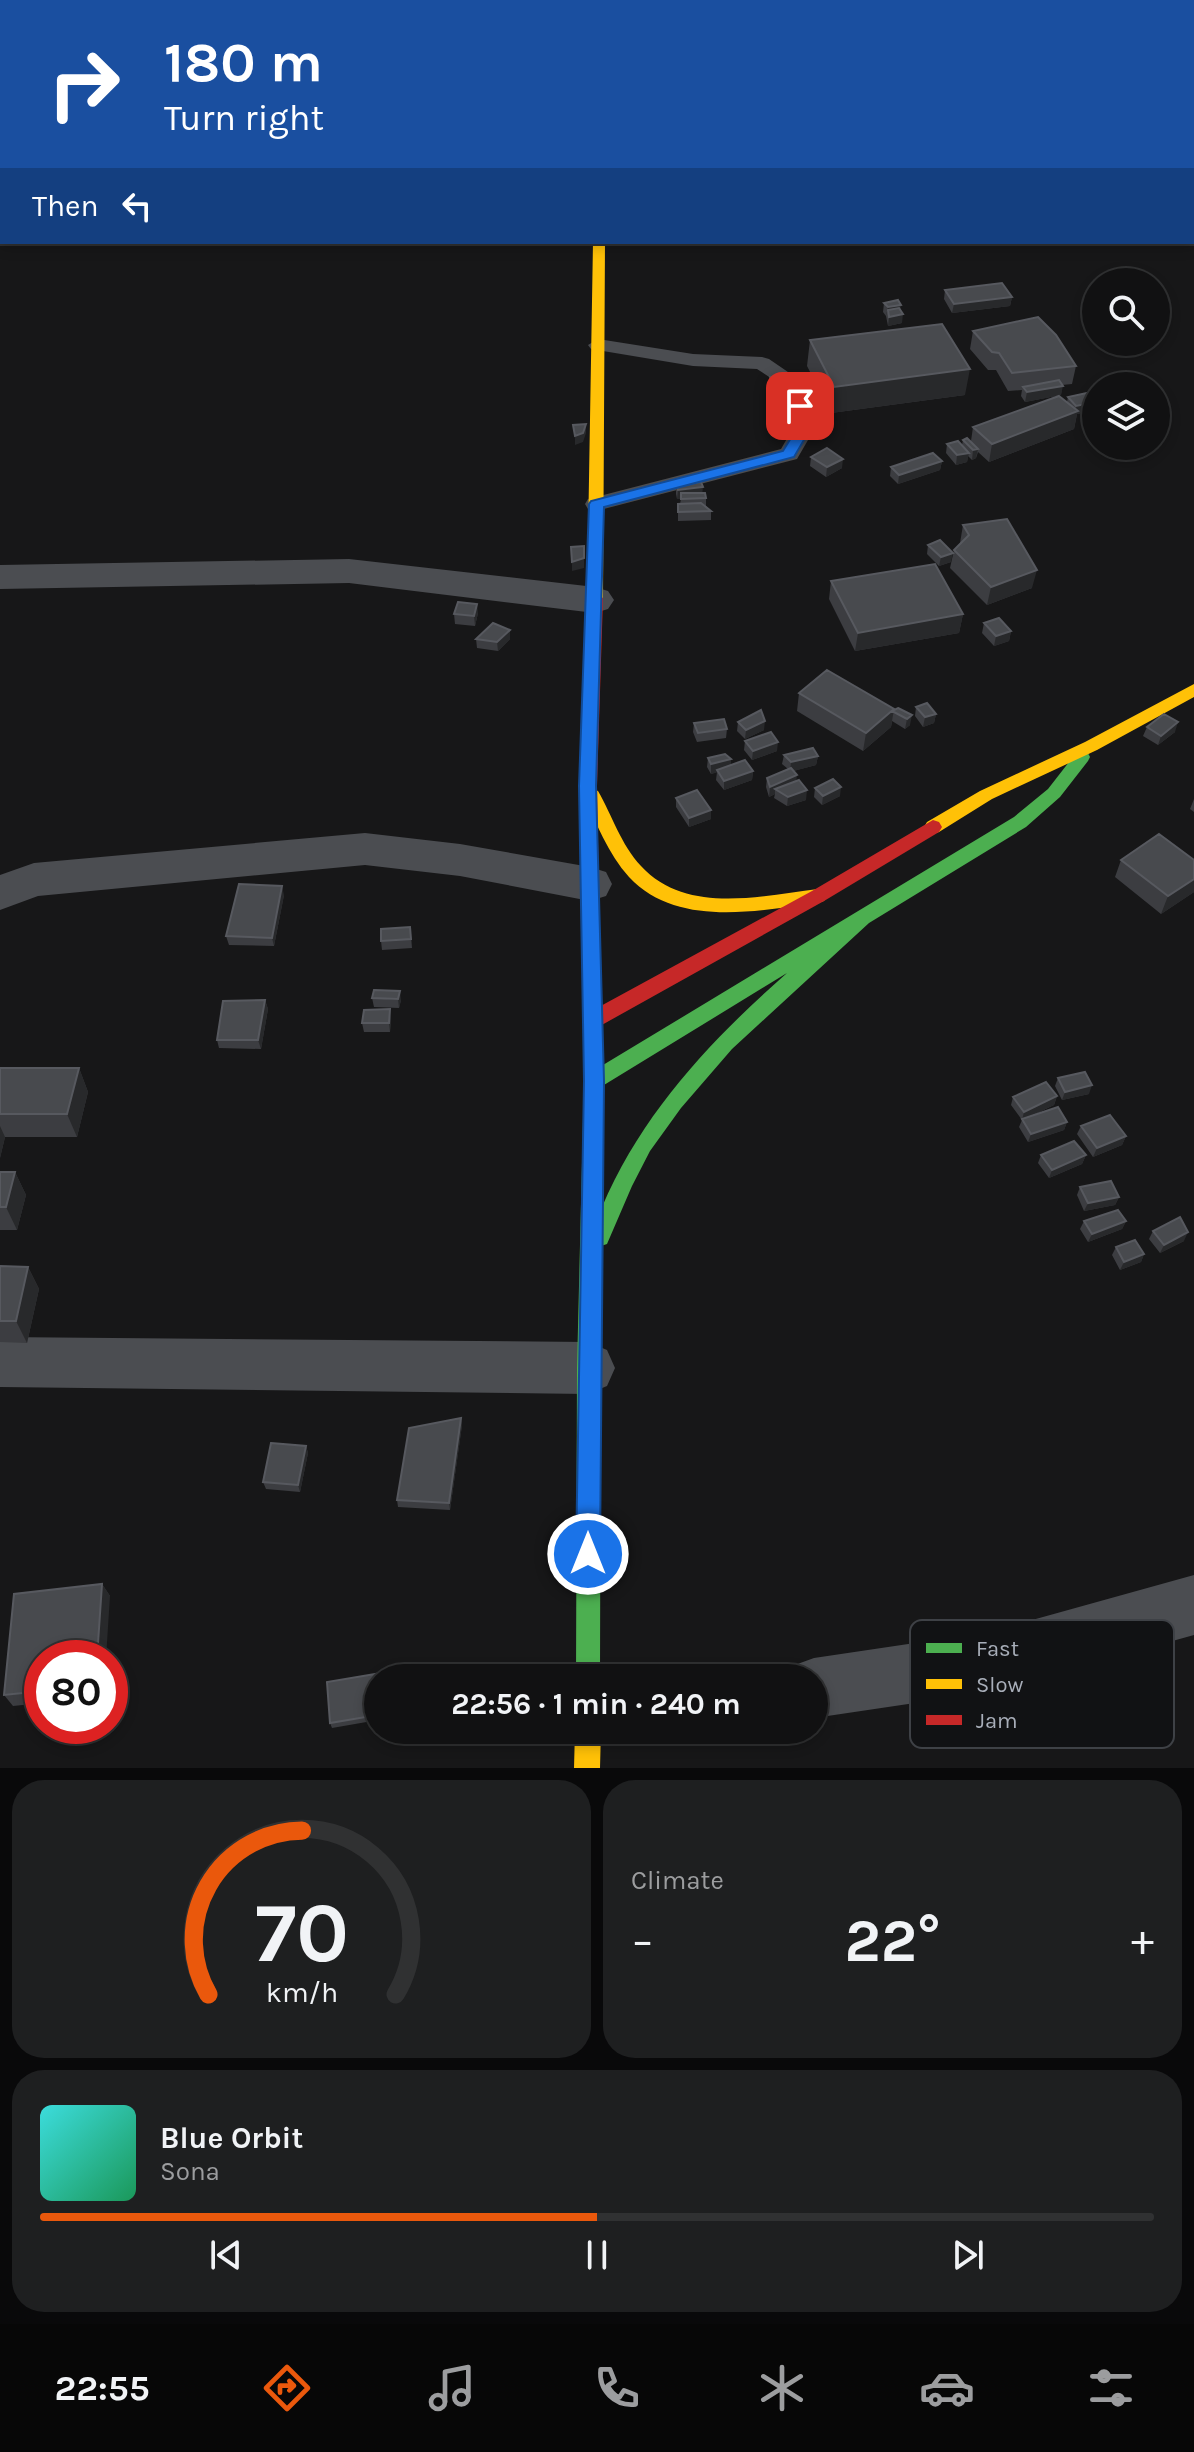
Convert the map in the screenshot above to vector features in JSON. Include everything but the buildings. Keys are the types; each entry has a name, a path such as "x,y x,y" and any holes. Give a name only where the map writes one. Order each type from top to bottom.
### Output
{"main road":[{"path":"588,1664 588,1368 594,1081 588,786 595,600 599,244"},
{"path":"593,1020 818,896 986,795 1091,746 1194,690"},
{"path":"594,1081 1020,822 1054,793 1091,746"},
{"path":"588,786 622,855 642,880 662,896 698,904 818,896"},
{"path":"591,1261 618,1192 651,1133 703,1069 756,1012 869,912"},
{"path":"587,1768 588,1744"}],"street":[{"path":"0,577 349,571 595,600"},
{"path":"0,893 34,880 365,849 460,860 590,884"},
{"path":"0,1362 588,1368"},
{"path":"1140,1620 1194,1605"},
{"path":"828,1686 910,1674"}],"lane":[{"path":"596,504 789,454 804,428 796,385 762,363 693,360 598,345"}],"traffic: fast":[{"path":"594,1081 1020,822 1054,793 1082,757"},
{"path":"600,1237 636,1158 674,1102 725,1043 869,912"},
{"path":"588,1664 588,1368 594,1081 591,952"}],"traffic: slow":[{"path":"595,598 599,244"},
{"path":"933,827 986,795 1091,746 1194,690"},
{"path":"592,795 616,844 634,871 652,887 673,898 720,905 818,896"},
{"path":"587,1768 588,1744"}],"traffic: jam":[{"path":"591,952 588,786 595,598"},
{"path":"593,1020 818,896 933,827"}],"route":[{"path":"588,1554 594,1081 588,786 596,504 714,476 789,454 804,428 800,406"}]}
